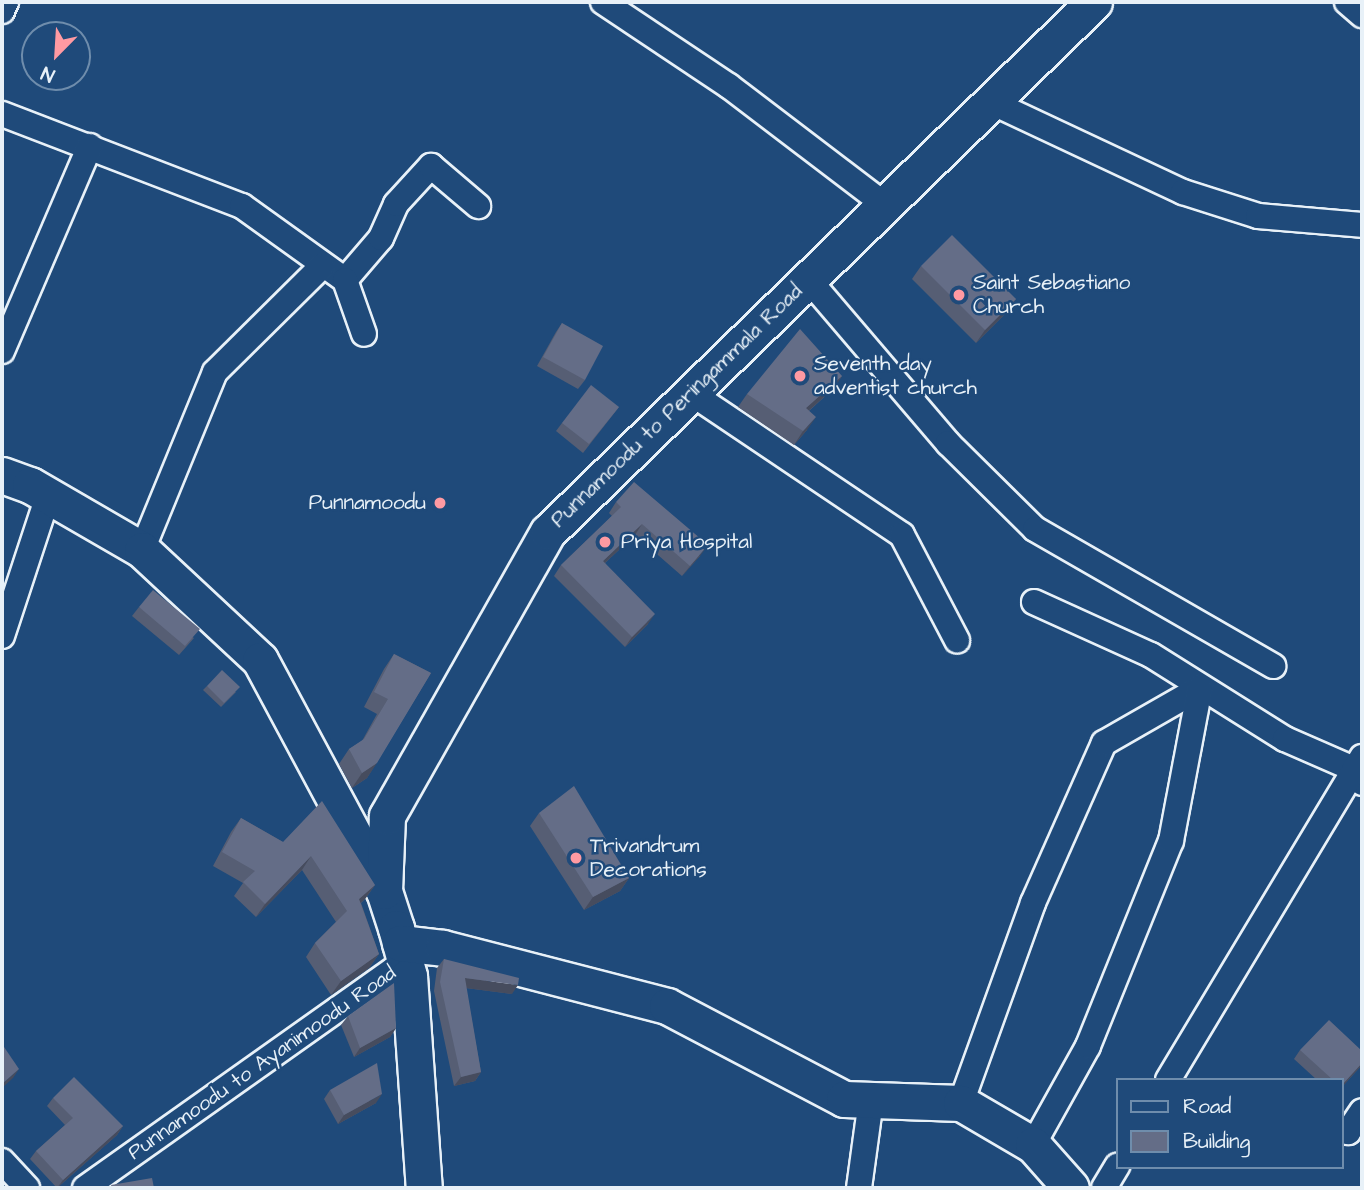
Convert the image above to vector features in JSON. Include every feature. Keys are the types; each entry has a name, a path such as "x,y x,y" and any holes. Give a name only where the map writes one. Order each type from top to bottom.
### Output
{"main road":[{"name":"Punnamoodu to Peringammala Road","path":"384,891 387,816 548,532 1094,2"},
{"path":"2,475 48,496 142,550 260,660 384,891 402,952 424,1188"},
{"path":"402,952 443,948 667,1006 844,1098 961,1103 1033,1145 1071,1188"}],"street":[{"path":"2,11 6,2"},
{"path":"603,2 729,86 885,205"},
{"path":"1347,2 1362,15"},
{"path":"991,102 1183,192 1258,216 1362,225"},
{"path":"2,114 242,206 345,280 364,334"},
{"path":"2,351 90,146"},
{"path":"345,280 380,238 396,204 431,166 478,206"},
{"path":"142,550 215,372 322,266"},
{"path":"808,279 948,443 1035,529 1273,666"},
{"path":"691,393 902,535 957,640"},
{"path":"2,636 48,496"},
{"path":"1034,602 1152,655 1200,688 1285,739 1360,769 1169,1078"},
{"path":"961,1103 1033,902 1104,743 1200,688"},
{"path":"1033,1145 1088,1046 1171,841 1200,688"},
{"name":"Punnamoodu to Ayanimoodu Road","path":"85,1188 402,952"},
{"path":"859,1188 871,1100"},
{"path":"1343,1130 1348,1132 1362,1111"},
{"path":"2,1161 27,1188"},
{"path":"1104,1188 1116,1168"}],"building":[{"name":"Saint Sebastiano Church","path":"952,235 1016,299 985,330 921,266"},
{"path":"562,323 603,346 585,380 543,357"},
{"path":"800,329 842,376 806,408 816,417 803,431 747,394"},
{"path":"591,385 619,407 589,444 562,423"},
{"path":"634,482 708,545 690,566 642,524 603,561 655,614 632,637 561,565 621,507 616,502"},
{"path":"153,590 200,629 185,646 139,607"},
{"path":"394,654 431,673 377,763 362,773 349,749 364,739 388,699 374,692"},
{"path":"222,670 240,687 224,703 207,686"},
{"name":"Trivandrum Decorations","path":"574,786 629,878 593,897 539,813"},
{"path":"322,801 375,885 359,899 379,954 341,981 315,943 347,911 311,856 265,904 243,882 255,871 222,852 241,818 283,842"},
{"path":"444,959 519,978 518,985 465,978 481,1072 461,1077 440,982"},
{"path":"394,983 396,1028 360,1048 348,1016"},
{"path":"1329,1020 1362,1051 1362,1063 1343,1084 1343,1078 1331,1078 1300,1050"},
{"path":"2,1044 19,1069 2,1084"},
{"path":"377,1063 382,1094 344,1115 330,1090"},
{"path":"74,1077 123,1126 63,1180 36,1151 73,1118 53,1098"},
{"path":"152,1178 154,1188 112,1188 111,1185"}],"place":[{"name":"Saint Sebastiano Church","path":"959,295"},
{"name":"Seventh day adventist church","path":"800,376"},
{"name":"Punnamoodu","path":"440,503"},
{"name":"Priya Hospital","path":"605,542"},
{"name":"Trivandrum Decorations","path":"576,858"}]}
